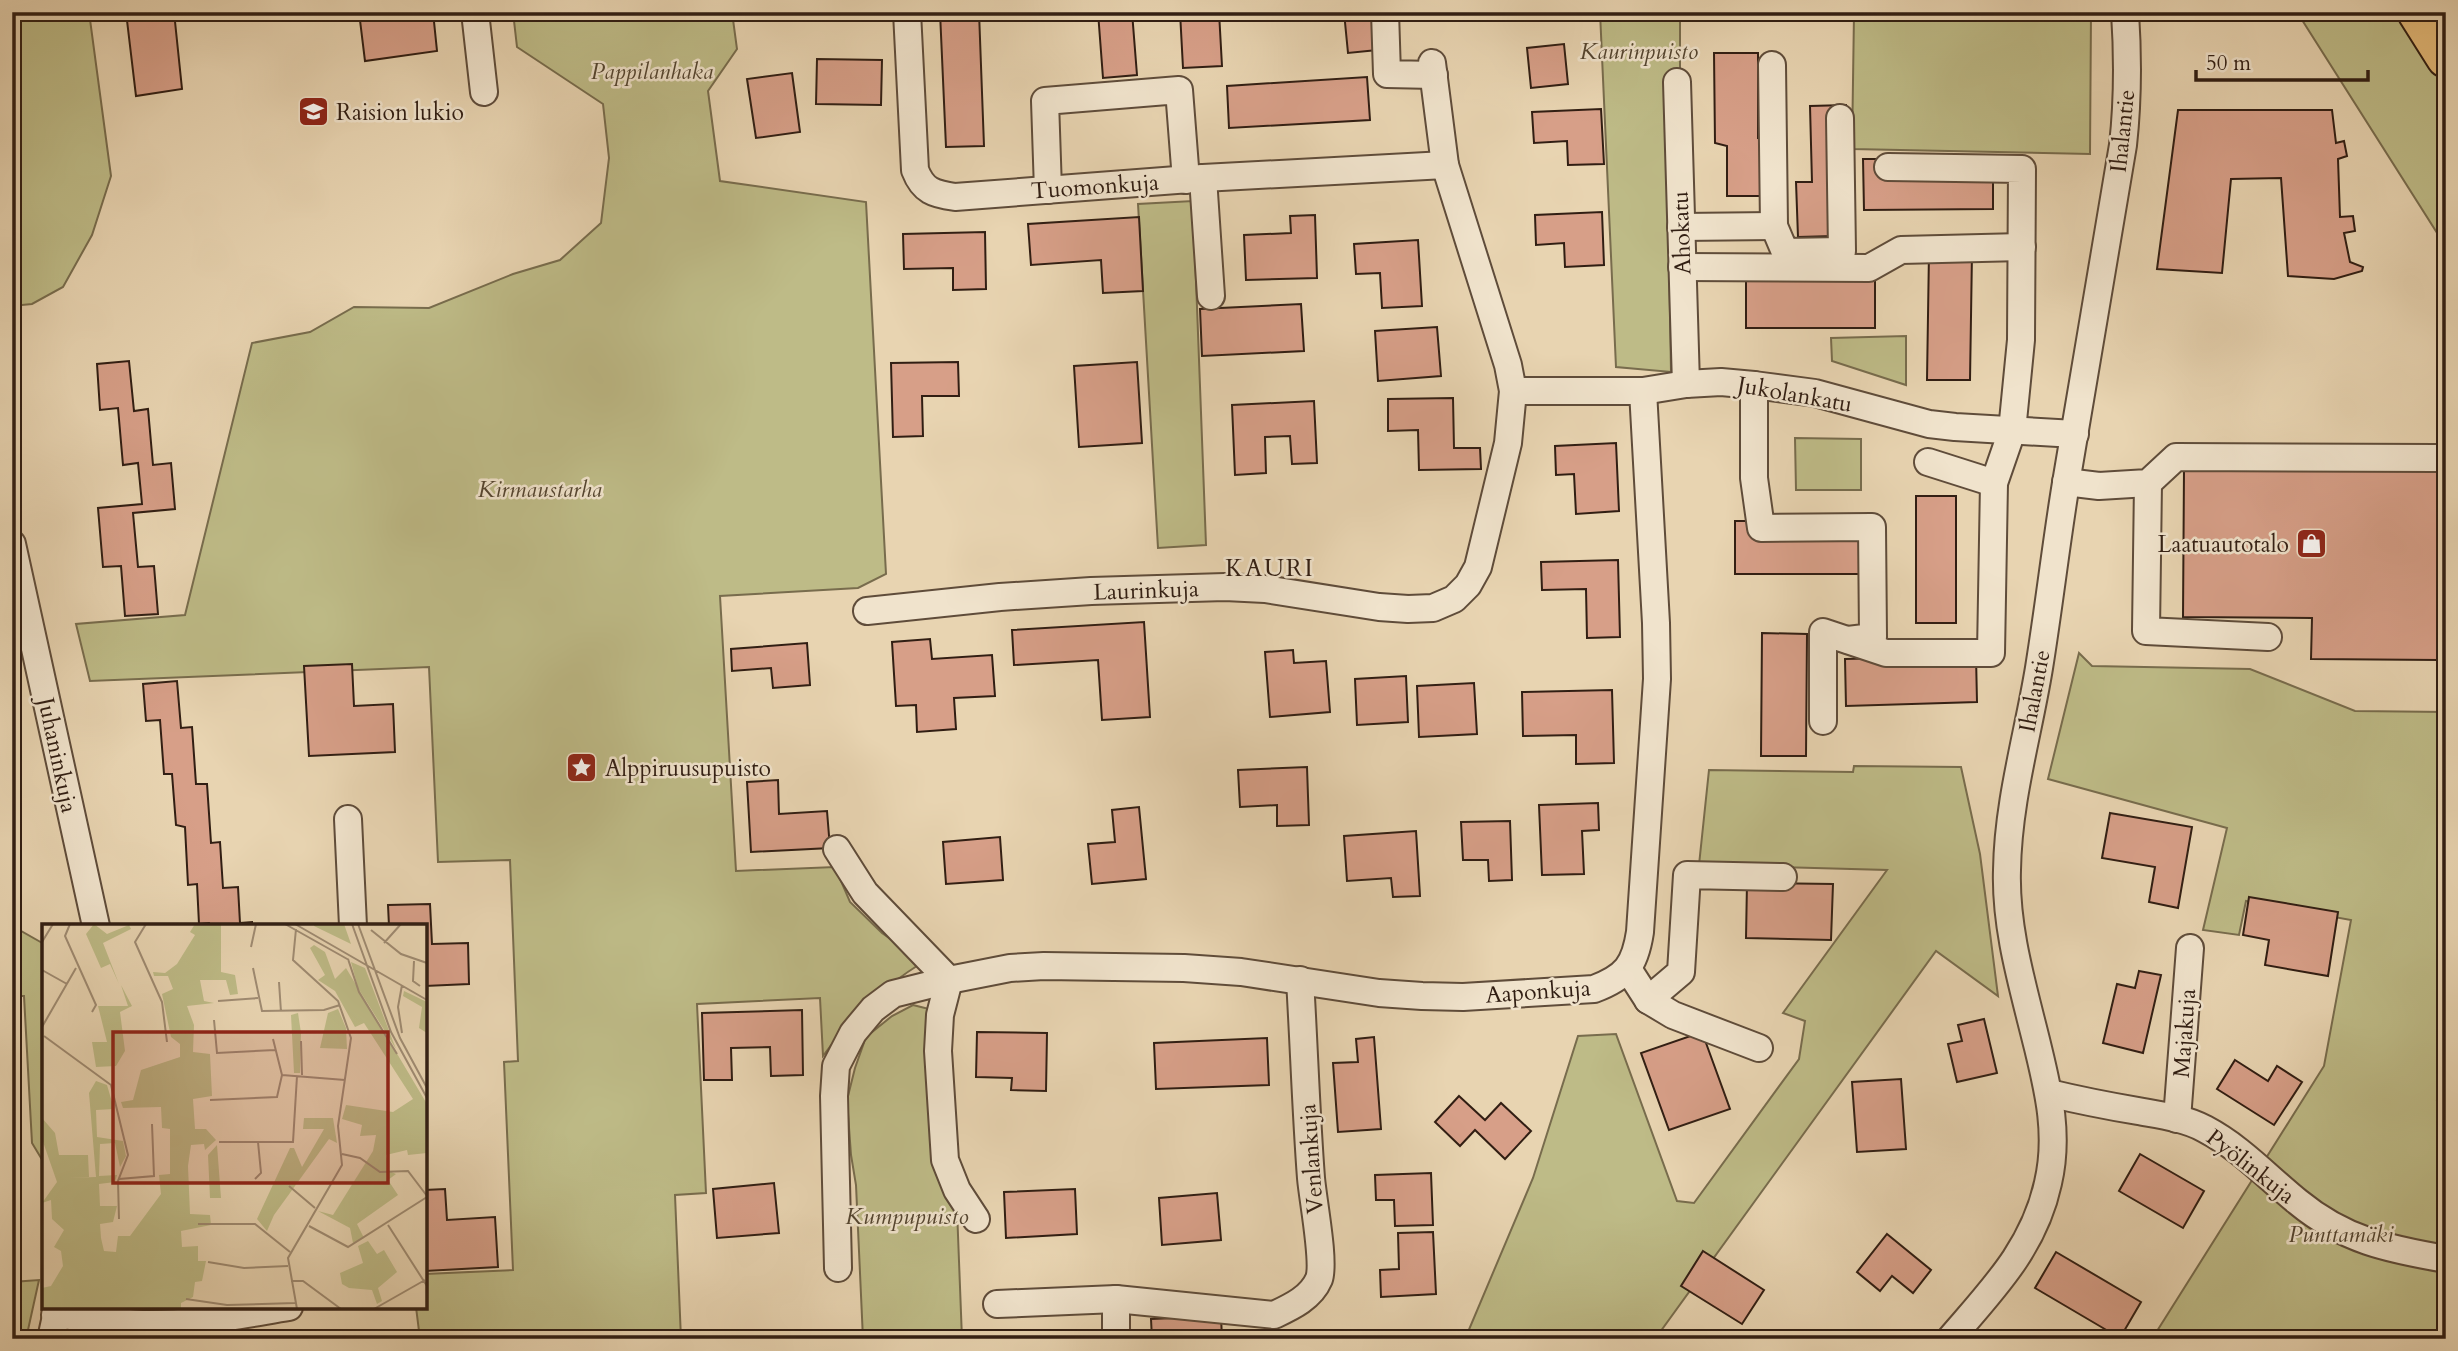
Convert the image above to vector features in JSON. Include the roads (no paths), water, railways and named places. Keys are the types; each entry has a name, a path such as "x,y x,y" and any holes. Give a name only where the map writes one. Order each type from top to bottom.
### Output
{"highway":[{"path":"2417,12 2446,58"}],"street":[{"path":"475,12 484,92"},
{"name":"Tuomonkuja","path":"907,12 915,170 920,183 928,191 955,197 1195,179 1446,165"},
{"name":"Laurinkuja","path":"867,611 1026,595 1225,587 1265,589 1408,610 1433,608 1454,599 1468,585 1478,567 1508,443 1513,391 1508,365 1446,165 1433,69 1387,74 1385,12"},
{"name":"Ihalantie","path":"1950,1339 2012,1267 2026,1243 2048,1185 2053,1154 2049,1093 2012,938 2007,873 2014,794 2039,670 2066,482 2128,102 2124,12"},
{"path":"1772,65 1774,226 1785,252 1842,251 1840,118"},
{"name":"Ahokatu","path":"1677,82 1686,384"},
{"path":"1048,190 1045,101 1179,90 1195,179 1211,296"},
{"path":"1823,721 1823,632 1886,653 1991,653 1994,483 2012,431 2021,340 2022,169 1888,167"},
{"path":"1681,227 1774,226"},
{"path":"1682,267 1869,268 1901,250 2022,247"},
{"name":"Jukolankatu","path":"1513,391 1643,391 1721,382 1815,393 1929,424 2075,434"},
{"path":"1754,385 1754,478 1761,528 1872,527 1873,637 1848,640"},
{"path":"1643,391 1657,680 1640,932 1637,951 1628,969 1648,1000 1673,1014 1759,1048"},
{"path":"2066,482 2099,486 2148,483 2176,457 2436,458"},
{"path":"1928,462 1994,483"},
{"path":"2148,483 2146,631 2268,637"},
{"name":"Juhaninkuja","path":"12,544 96,924"},
{"path":"348,820 353,924"},
{"path":"837,849 865,893 949,980 940,1015 938,1051 945,1160 957,1190 976,1219"},
{"path":"1648,1000 1681,972 1687,875 1783,877"},
{"name":"Majakuja","path":"2177,1119 2190,948"},
{"name":"Aaponkuja","path":"838,1268 834,1096 836,1066 853,1033 873,1009 893,994 1010,968 1057,966 1184,968 1241,972 1379,993 1463,997 1594,989 1613,982 1628,969"},
{"name":"Venlankuja","path":"1116,1299 1274,1315 1310,1293 1319,1278 1322,1261 1311,1177 1300,980"},
{"name":"Pyölinkuja","path":"2049,1093 2177,1119 2202,1127 2224,1140 2297,1202 2350,1236 2382,1247 2446,1259"},
{"path":"997,1304 1116,1299 1116,1339"},
{"path":"55,1320 174,1324 277,1309"}],"place":[{"name":"Raision lukio","path":"313,112"},
{"name":"Laatuautotalo","path":"2312,544"},
{"name":"Alppiruusupuisto","path":"582,768"}],"district":[{"name":"KAURI","path":"1270,568"}],"park label":[{"name":"Kaurinpuisto","path":"1639,51"},
{"name":"Pappilanhaka","path":"652,71"},
{"name":"Kirmaustarha","path":"540,489"},
{"name":"Kumpupuisto","path":"907,1216"},
{"name":"Punttamäki","path":"2341,1234"}]}
